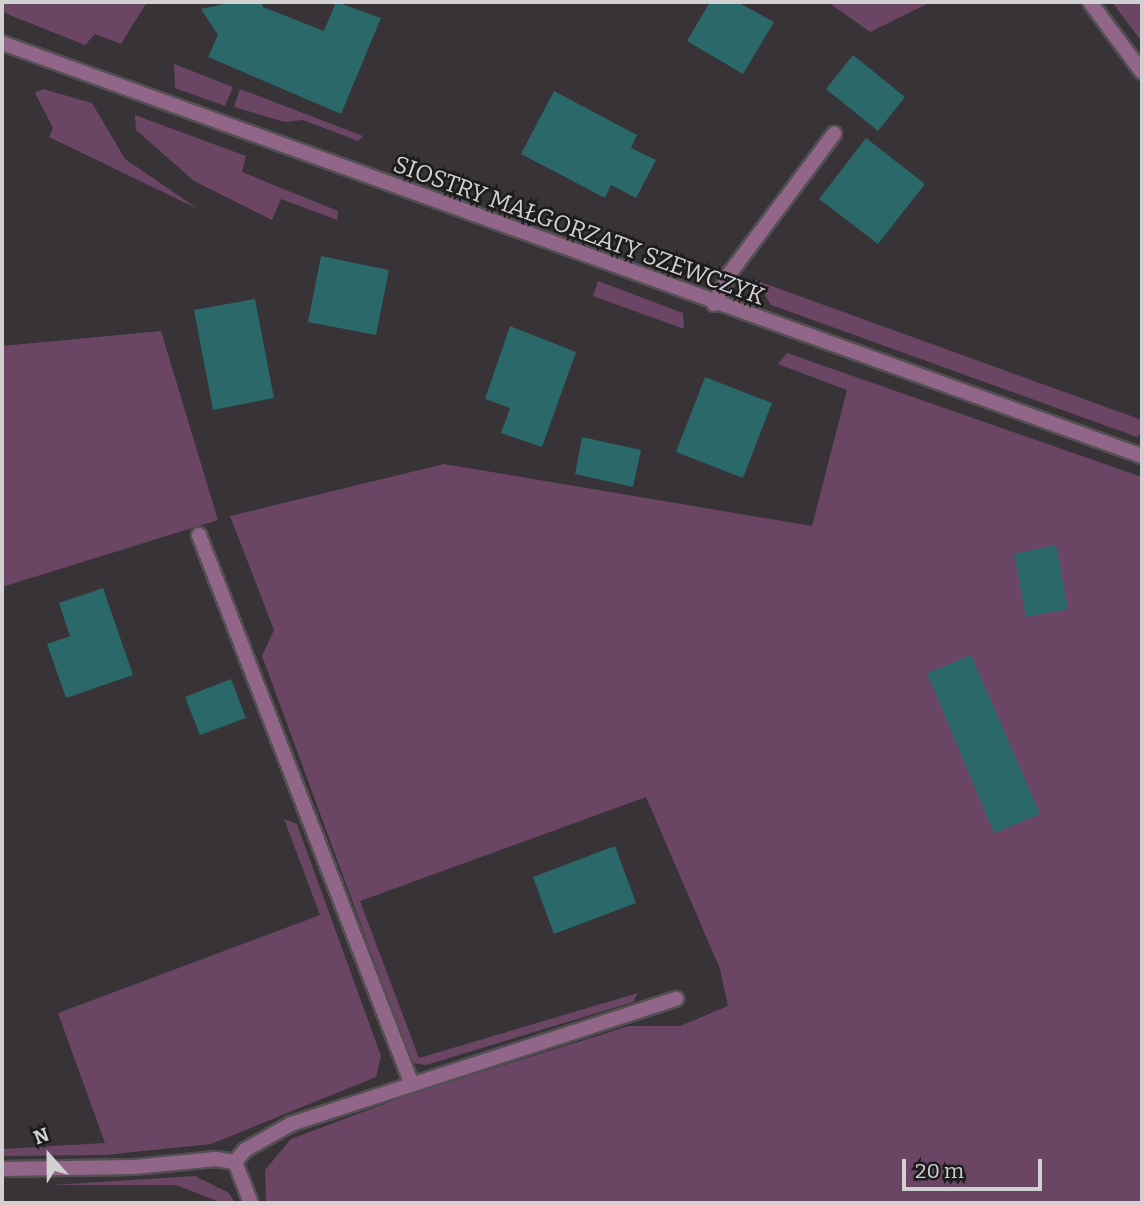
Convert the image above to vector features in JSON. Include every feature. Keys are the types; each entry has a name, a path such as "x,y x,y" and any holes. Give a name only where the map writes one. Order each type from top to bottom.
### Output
{"street":[{"path":"1090,2 1142,72"},
{"name":"SIOSTRY MAŁGORZATY SZEWCZYK","path":"2,43 714,304 1142,456"},
{"path":"714,304 730,273 834,134"},
{"path":"199,535 411,1082"},
{"path":"234,1162 255,1144 291,1124 411,1082 676,999"},
{"path":"2,1169 134,1167 216,1159 234,1162"},
{"path":"234,1162 251,1203"}],"shaded area":[{"path":"2,2 147,2 121,44 95,34 85,45 2,11"},
{"path":"828,2 931,2 870,32"},
{"path":"1112,2 1142,2 1142,42"},
{"path":"174,64 233,87 225,106 175,88"},
{"path":"43,89 92,103 125,159 198,209 49,137 53,128 35,93"},
{"path":"240,89 363,136 358,141 303,120 285,122 234,107"},
{"path":"135,115 246,156 242,172 338,211 337,220 281,199 272,220 194,181 136,130"},
{"path":"755,280 1142,420 1142,432 1137,437 771,305"},
{"path":"598,281 683,313 684,329 593,296"},
{"path":"161,331 218,520 2,587 2,346"},
{"path":"787,353 1142,477 1142,1203 266,1203 265,1170 291,1139 408,1095 629,1026 680,1026 728,1006 720,969 646,797 360,901 419,1058 638,993 633,1002 426,1065 412,1063 262,656 274,630 230,516 444,464 812,526 847,390 778,364"},
{"path":"284,819 297,824 381,1056 376,1077 211,1144 105,1155 2,1156 2,1149 105,1143 58,1013 320,915"},
{"path":"195,1176 229,1193 235,1203 222,1203 176,1185 51,1185"}],"building":[{"path":"233,2 262,2 263,7 324,31 336,2 381,18 341,114 208,57 218,35 201,9"},
{"path":"710,2 737,2 774,22 743,74 687,41"},
{"path":"853,55 905,97 878,131 826,89"},
{"path":"554,91 637,135 631,148 656,160 636,198 611,185 605,198 521,154"},
{"path":"866,138 925,184 878,244 819,199"},
{"path":"321,256 389,270 376,335 308,322"},
{"path":"255,299 274,398 213,410 194,310"},
{"path":"510,326 576,352 542,447 501,433 510,408 485,399"},
{"path":"705,377 772,403 743,478 676,452"},
{"path":"582,437 641,450 633,487 575,474"},
{"path":"1056,545 1068,609 1026,617 1014,554"},
{"path":"103,588 133,675 66,698 47,644 70,636 59,603"},
{"path":"971,655 1040,814 994,833 927,673"},
{"path":"231,679 246,718 200,735 185,697"},
{"path":"615,846 636,903 554,934 533,877"}]}
